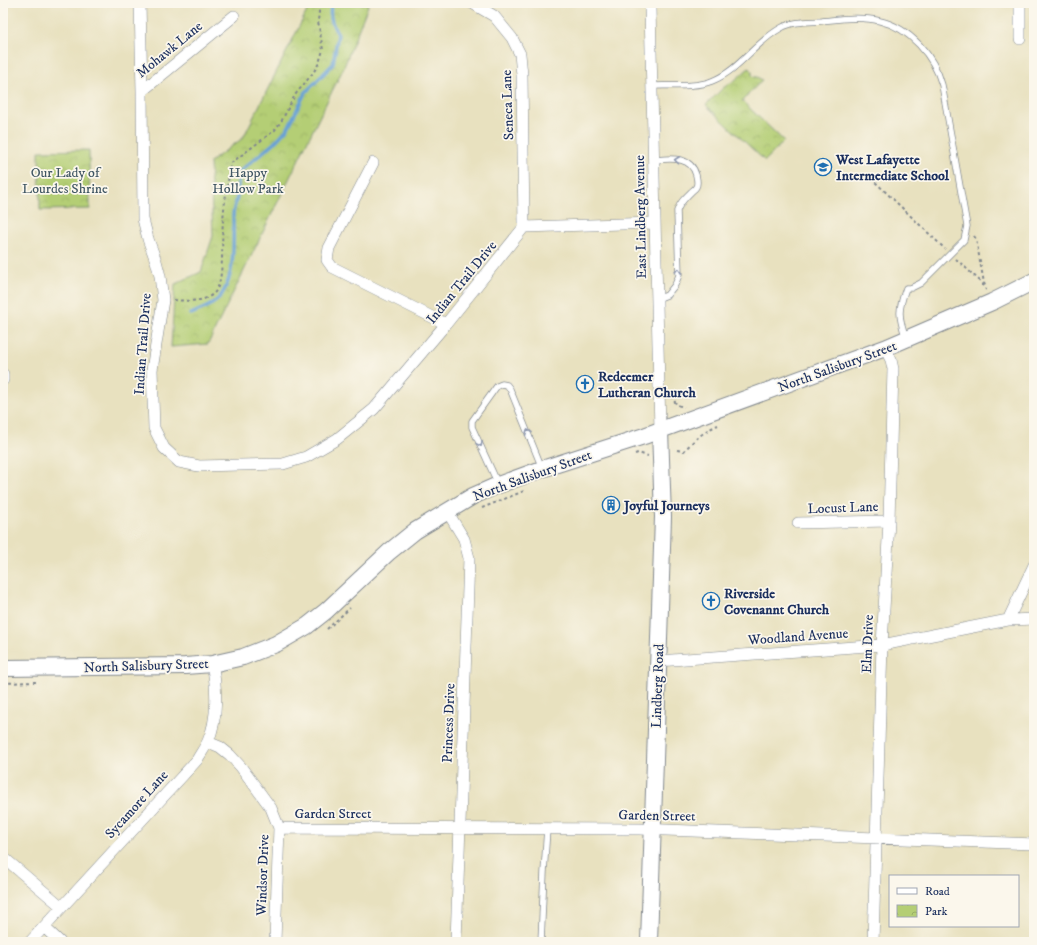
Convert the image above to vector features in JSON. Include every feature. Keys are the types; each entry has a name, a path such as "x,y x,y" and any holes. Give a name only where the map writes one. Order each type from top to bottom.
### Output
{"street":[{"name":"Indian Trail Drive","path":"140,3 143,219 160,276 163,300 152,370 154,428 164,448 179,462 199,466 283,464 306,457 337,439 374,409 524,228"},
{"name":"Seneca Lane","path":"472,3 494,16 512,38 520,54 522,75 524,228"},
{"name":"East Lindberg Avenue","path":"651,3 651,86 660,430"},
{"path":"1020,3 1020,39"},
{"name":"Mohawk Lane","path":"142,91 234,16"},
{"path":"373,163 329,248 327,260 332,267 446,324"},
{"path":"524,228 655,223"},
{"name":"North Salisbury Street","path":"3,668 177,666 212,664 244,657 270,646 307,626 326,611 389,552 415,531 473,496 542,468 660,430 907,340 992,302 1034,281"},
{"name":"Elm Drive","path":"873,942 882,645 889,521 893,369 891,360 885,348"},
{"path":"3,374 3,380"},
{"name":"Lindberg Road","path":"649,942 663,517 660,430"},
{"name":"Princess Drive","path":"447,511 464,539 469,558 456,942"},
{"name":"Locust Lane","path":"798,523 889,521"},
{"path":"1008,620 1034,565"},
{"name":"Woodland Avenue","path":"658,661 882,645 1008,620 1034,619"},
{"name":"Sycamore Lane","path":"30,942 197,760 208,742 213,726 216,686 212,664"},
{"name":"Windsor Drive","path":"208,742 220,747 241,767 271,808 279,828 275,942"},
{"name":"Garden Street","path":"279,828 653,830 877,837 1034,844"},
{"path":"3,857 62,907"},
{"path":"44,927 60,942"}],"lane":[{"path":"651,86 697,84 710,82 720,78 740,64 767,37 783,27 793,24 854,18 880,21 892,25 920,45 935,64 939,75 947,108 967,226 964,240 951,254 922,283 917,286 906,288 901,300 899,316 907,340"},
{"path":"653,160 674,158 680,159 686,162 695,172 697,180 696,187 679,203 677,211 679,275 675,285 667,295 657,300"},
{"path":"498,485 472,427 472,421 497,386 502,384 507,385 510,389 542,468"},
{"path":"541,942 547,829"}],"path":[{"path":"163,300 199,301 216,291 220,282 222,221 231,163 275,130 282,120 294,95 313,73 323,50 318,21 320,3"},
{"path":"871,178 980,281 988,292 984,283 976,239 967,226"},
{"path":"670,392 671,398 677,405 688,407"},
{"path":"632,455 638,453 648,456"},
{"path":"481,508 529,489"},
{"path":"323,632 356,603"}],"green space":[{"name":"Happy Hollow Park","path":"311,3 369,3 343,69 208,344 171,347 175,284 201,272 213,236 210,162 243,138"},
{"path":"749,68 754,77 762,80 742,101 784,141 765,161 706,105 723,88"},
{"name":"Our Lady of Lourdes Shrine","path":"89,150 90,209 40,210 39,151"}],"waterway":[{"path":"191,314 216,301 222,294 230,276 233,256 233,213 237,197 239,172 274,143 288,128 305,93 333,64 338,34 331,19 330,11 332,3"}],"place":[{"name":"West Lafayette Intermediate School","path":"823,167"},
{"name":"Redeemer Lutheran Church","path":"585,384"},
{"name":"Joyful Journeys","path":"611,505"},
{"name":"Riverside Covenannt Church","path":"711,601"}]}
